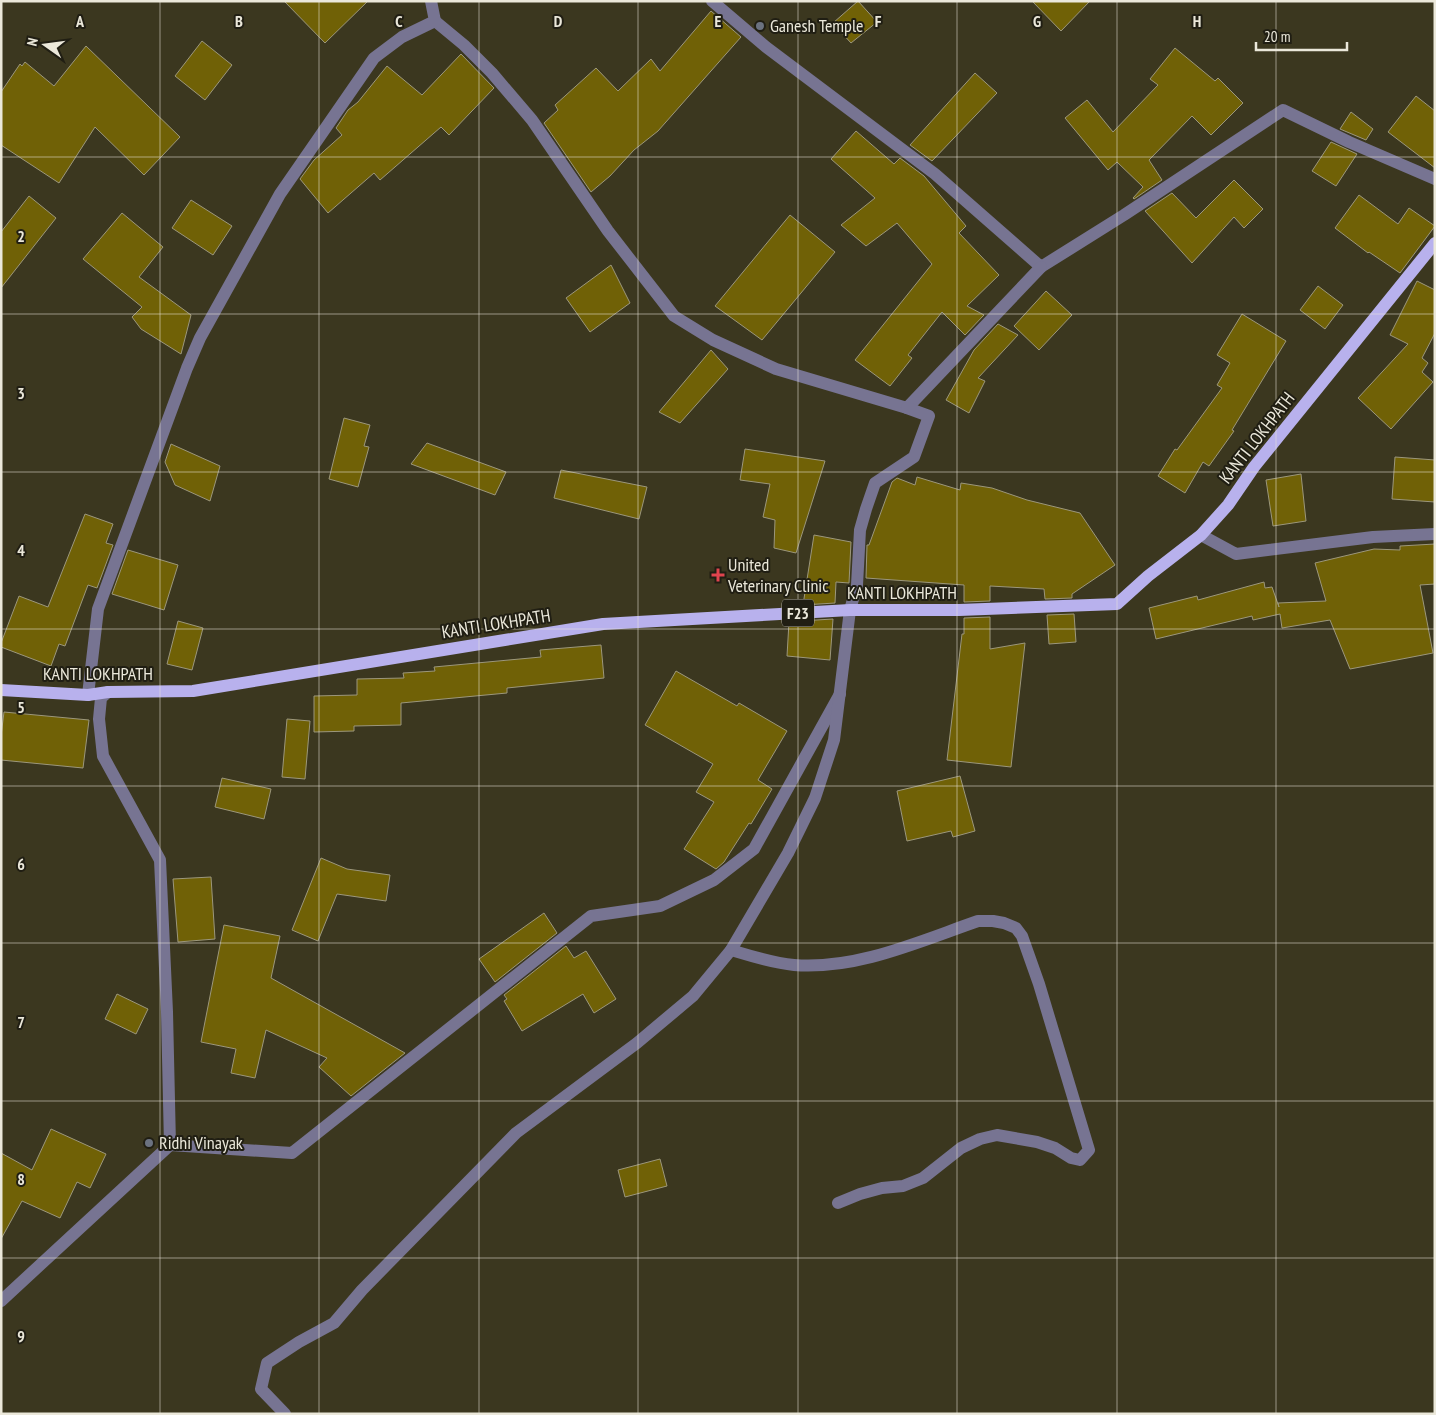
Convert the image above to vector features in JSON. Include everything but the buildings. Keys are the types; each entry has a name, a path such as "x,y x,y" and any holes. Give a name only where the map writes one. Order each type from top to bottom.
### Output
{"main road":[{"name":"KANTI LOKHPATH","path":"1,690 88,695 108,692 193,691 603,624 850,610 959,610 1117,604 1148,576 1201,536 1228,505 1254,467 1435,243"}],"street":[{"path":"285,1414 261,1389 267,1363 299,1342 334,1323 362,1290 516,1133 637,1043 686,1002 730,950 788,854 815,798 834,740 850,610 857,585 860,530 875,483 914,457 929,416 776,369 713,340 674,316 608,231 532,120 492,73 464,45 435,22 431,1"},
{"path":"712,1 766,47 935,174 1041,267"},
{"path":"88,695 98,609 186,368 200,338 280,194 374,58 402,37 435,22"},
{"path":"907,408 1041,267 1124,215 1283,110 1349,142 1435,179"},
{"path":"1201,536 1236,554 1373,537 1435,534"},
{"path":"108,692 101,698 98,719 103,756 160,860 167,1012 170,1145"},
{"path":"1,1301 170,1145 292,1153 591,916 660,906 714,880 754,849 840,694"},
{"path":"730,950 761,959 794,965 820,964 846,962 888,952 978,921 1004,923 1016,928 1022,936 1039,984 1089,1150 1085,1156 1080,1160 1037,1142 998,1135 980,1139 961,1148 923,1178 903,1186 882,1188 860,1194 838,1203"}],"place":[{"name":"Ganesh Temple","path":"760,26"},
{"name":"United Veterinary Clinic","path":"718,575"},
{"name":"Ridhi Vinayak","path":"149,1143"}]}
